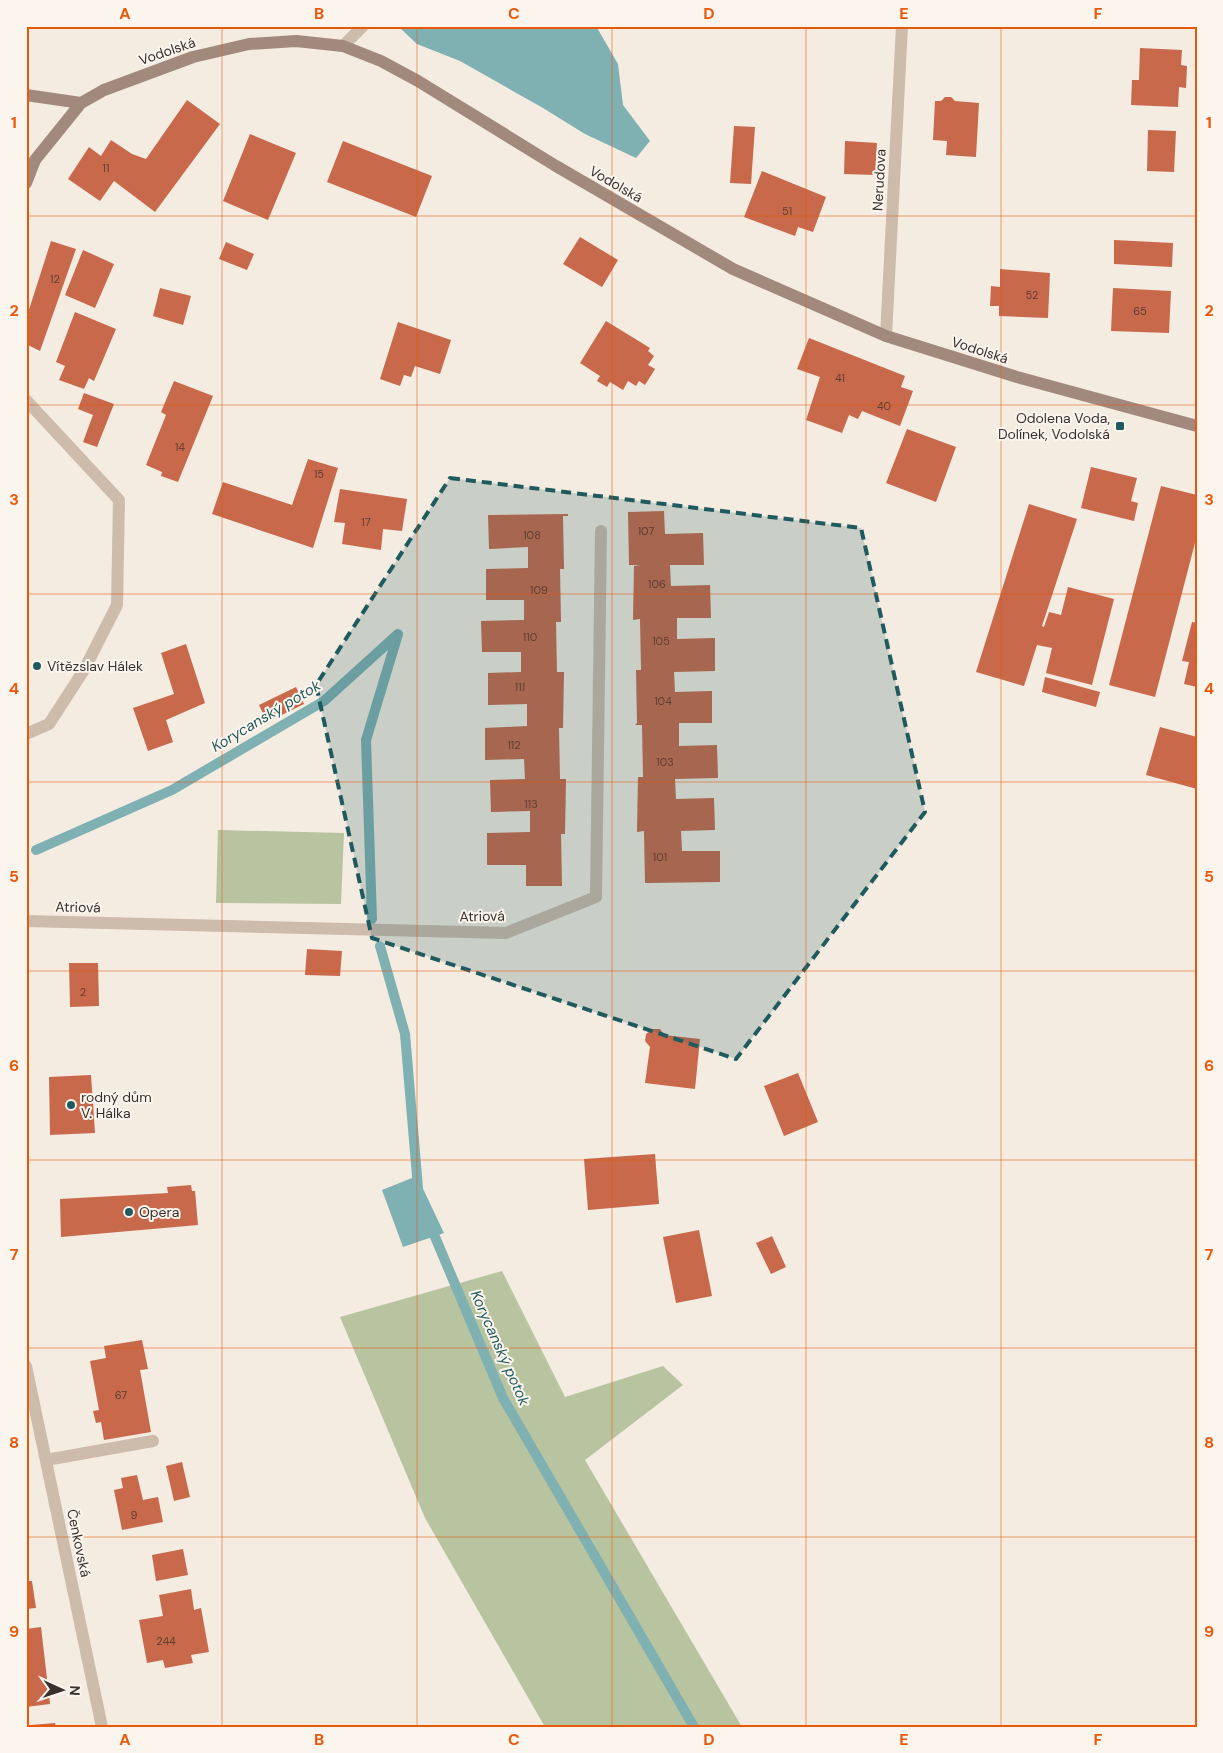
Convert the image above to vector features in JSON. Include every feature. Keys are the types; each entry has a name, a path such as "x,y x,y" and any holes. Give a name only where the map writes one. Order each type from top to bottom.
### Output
{"street":[{"path":"343,46 363,26"},
{"name":"Nerudova","path":"886,336 902,26"},
{"name":"Vodolská","path":"81,103 104,90 193,57 249,44 296,41 343,46 381,61 418,81 556,166 733,269 886,336 1017,377 1197,426"},
{"path":"26,95 81,103"},
{"path":"26,183 34,160 81,103"},
{"path":"26,400 119,500 116,605 84,670 49,724 26,734"},
{"name":"Atriová","path":"26,921 506,932 596,897 602,531"},
{"name":"Čenkovská","path":"26,1366 102,1727"},
{"path":"46,1460 152,1441"}],"highlighted area":[{"path":"450,478 861,528 925,812 736,1059 372,938 316,685"}],"green space":[{"path":"218,830 344,833 341,904 216,903"},
{"path":"502,1271 565,1397 663,1366 683,1385 585,1460 742,1727 545,1727 425,1518 340,1317"}],"water":[{"path":"596,26 618,64 623,105 650,141 636,158 585,134 460,61 417,44 399,27"},
{"path":"417,1176 444,1233 403,1247 382,1190"}],"building":[{"path":"1140,48 1182,50 1181,65 1187,66 1186,88 1179,87 1178,107 1131,105 1132,80 1139,80"},
{"path":"945,97 951,97 955,101 979,103 976,157 946,155 947,141 933,140 935,101 941,101"},
{"path":"187,100 220,124 155,212 114,181 100,201 68,179 89,147 101,156 111,140 132,154 146,159"},
{"path":"734,126 755,127 751,184 730,183"},
{"path":"1148,130 1176,131 1174,172 1147,171"},
{"path":"250,134 296,153 268,220 223,201"},
{"path":"343,141 432,176 416,217 327,182"},
{"path":"845,141 877,143 875,175 844,174"},
{"path":"762,171 826,197 813,232 798,227 795,236 744,217"},
{"path":"580,237 618,260 602,287 563,264"},
{"path":"1114,240 1173,243 1172,267 1114,264"},
{"path":"51,241 76,249 40,351 26,344 26,319"},
{"path":"226,242 254,254 247,270 219,259"},
{"path":"83,250 114,264 95,308 65,295"},
{"path":"1000,269 1050,273 1048,318 999,316 999,306 990,306 991,286 1000,287"},
{"path":"160,288 191,296 183,325 153,316"},
{"path":"1113,288 1171,291 1169,333 1111,331"},
{"path":"75,312 116,329 94,381 89,378 84,389 59,380 65,366 56,362"},
{"path":"606,321 650,348 648,351 654,356 648,365 655,369 645,385 639,381 636,386 628,381 623,390 610,382 607,387 597,381 600,376 580,363"},
{"path":"398,322 451,340 440,374 415,366 411,377 404,375 400,386 380,379"},
{"path":"809,338 905,376 901,387 913,391 900,426 862,411 858,419 849,415 842,433 806,420 820,377 797,369"},
{"path":"174,381 213,396 178,482 161,476 162,472 146,465 166,415 161,412"},
{"path":"84,393 114,404 97,447 83,442 93,415 78,409"},
{"path":"907,429 956,447 936,502 886,483"},
{"path":"308,459 338,468 313,548 212,514 223,482 292,505"},
{"path":"1091,467 1137,478 1131,501 1138,503 1134,521 1081,508"},
{"path":"1161,486 1197,495 1197,535 1155,697 1109,685"},
{"path":"340,489 407,499 402,531 383,529 381,550 342,544 345,523 334,522"},
{"path":"1029,504 1077,519 1042,626 1044,627 1049,612 1061,615 1068,587 1114,599 1092,685 1046,673 1052,648 1037,645 1024,686 976,672"},
{"path":"664,511 665,534 703,533 704,565 670,565 671,586 710,585 711,618 677,618 677,639 715,638 715,671 674,672 675,692 712,691 712,723 679,723 679,746 717,745 718,778 675,779 676,799 714,798 715,830 681,831 682,851 720,851 720,882 645,883 644,831 637,832 638,777 643,777 642,725 635,725 637,723 636,670 641,670 640,619 633,620 634,566 640,565 629,565 628,512"},
{"path":"568,514 568,516 563,516 564,569 560,569 561,622 556,622 557,672 564,672 563,728 559,728 560,779 566,779 565,834 561,834 562,886 526,886 526,865 487,865 487,833 530,832 530,811 491,812 490,780 525,779 524,759 485,760 485,728 527,726 527,704 488,705 488,673 521,672 521,652 482,652 481,621 524,620 524,600 486,600 486,569 528,568 528,547 489,549 488,515"},
{"path":"1192,622 1197,623 1197,687 1184,684 1189,662 1182,661"},
{"path":"186,644 205,703 166,720 173,742 148,751 133,708 174,694 161,653"},
{"path":"1045,677 1100,692 1096,707 1042,692"},
{"path":"296,687 304,704 267,722 259,705"},
{"path":"1160,727 1197,737 1197,789 1146,775"},
{"path":"307,949 342,951 340,976 305,975"},
{"path":"69,963 98,963 99,1006 70,1007"},
{"path":"653,1029 660,1029 664,1035 700,1039 695,1089 645,1083 650,1047 645,1041 646,1034"},
{"path":"798,1073 818,1122 784,1136 764,1086"},
{"name":"rodný dům V. Hálka","path":"91,1075 95,1133 50,1135 49,1077"},
{"path":"655,1154 659,1204 588,1210 584,1159"},
{"name":"Opera","path":"191,1185 192,1191 195,1191 198,1225 61,1237 60,1199 168,1193 167,1187"},
{"path":"699,1230 712,1296 676,1303 663,1237"},
{"path":"772,1236 786,1267 771,1274 756,1243"},
{"path":"142,1340 148,1369 140,1370 151,1432 104,1440 101,1422 96,1423 93,1411 99,1410 90,1361 106,1358 104,1346"},
{"path":"182,1462 190,1497 174,1501 166,1466"},
{"path":"137,1475 143,1500 158,1497 163,1522 122,1530 114,1490 123,1488 121,1478"},
{"path":"183,1549 188,1575 156,1581 152,1555"},
{"path":"26,1581 32,1581 36,1608 26,1609"},
{"path":"191,1589 194,1610 201,1608 209,1652 191,1655 193,1663 165,1668 163,1660 147,1663 139,1620 163,1616 159,1595"},
{"path":"41,1627 50,1704 26,1707 26,1629"},
{"path":"55,1723 56,1727 31,1727 31,1725"}],"waterway":[{"name":"Korycanský potok","path":"36,850 172,790 324,701 398,634 366,740 372,919"},
{"name":"Korycanský potok","path":"380,946 405,1034 418,1188"},
{"name":"Korycanský potok","path":"430,1225 503,1398 694,1727"}],"place":[{"name":"Odolena Voda, Dolínek, Vodolská","path":"1120,426"},
{"name":"Vítězslav Hálek","path":"37,666"},
{"name":"rodný dům V. Hálka","path":"71,1105"},
{"name":"Opera","path":"129,1212"}]}
